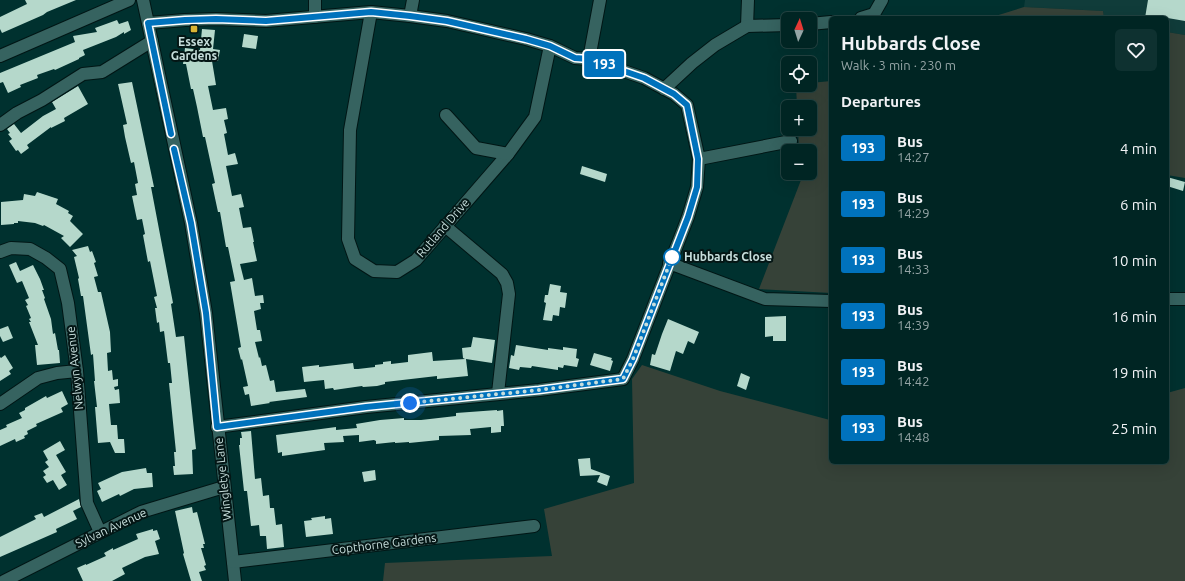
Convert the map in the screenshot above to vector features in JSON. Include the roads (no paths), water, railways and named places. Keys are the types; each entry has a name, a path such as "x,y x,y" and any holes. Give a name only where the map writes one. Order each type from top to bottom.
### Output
{"street":[{"path":"0,56 129,0"},
{"name":"Wingletye Lane","path":"143,0 191,223 206,313 217,427 235,581"},
{"path":"315,0 315,17"},
{"path":"410,16 413,0"},
{"path":"589,59 600,0"},
{"path":"747,26 748,0"},
{"path":"868,16 874,14 882,0"},
{"path":"148,23 216,19 266,21 371,12 447,21 526,39 550,46 575,58 589,59 644,78 674,94 687,105 698,159 695,195 633,359 623,379 592,384 359,408 217,427"},
{"name":"Rutland Drive","path":"371,12 350,130 348,240 356,259 374,271 397,272 416,260 508,154 535,117 550,46"},
{"path":"817,23 829,22"},
{"path":"664,89 692,63 715,45 747,26 781,25"},
{"path":"0,125 17,113 42,100 83,74 102,72 152,41"},
{"path":"446,115 476,148 508,154"},
{"path":"698,159 791,141"},
{"path":"445,226 502,274 507,283 509,294 498,393"},
{"name":"Nelwyn Avenue","path":"0,252 11,248 30,249 46,258 60,269 68,303 77,371 87,503 100,532"},
{"path":"669,263 765,299 829,301"},
{"path":"1169,299 1185,299"},
{"path":"0,404 38,378 57,373 77,371"},
{"name":"Sylvan Avenue","path":"4,581 141,512 224,487"},
{"name":"Copthorne Gardens","path":"233,562 534,526"}],"place":[{"name":"Essex Gardens","path":"194,29"},
{"name":"Hubbards Close","path":"672,257"}]}
